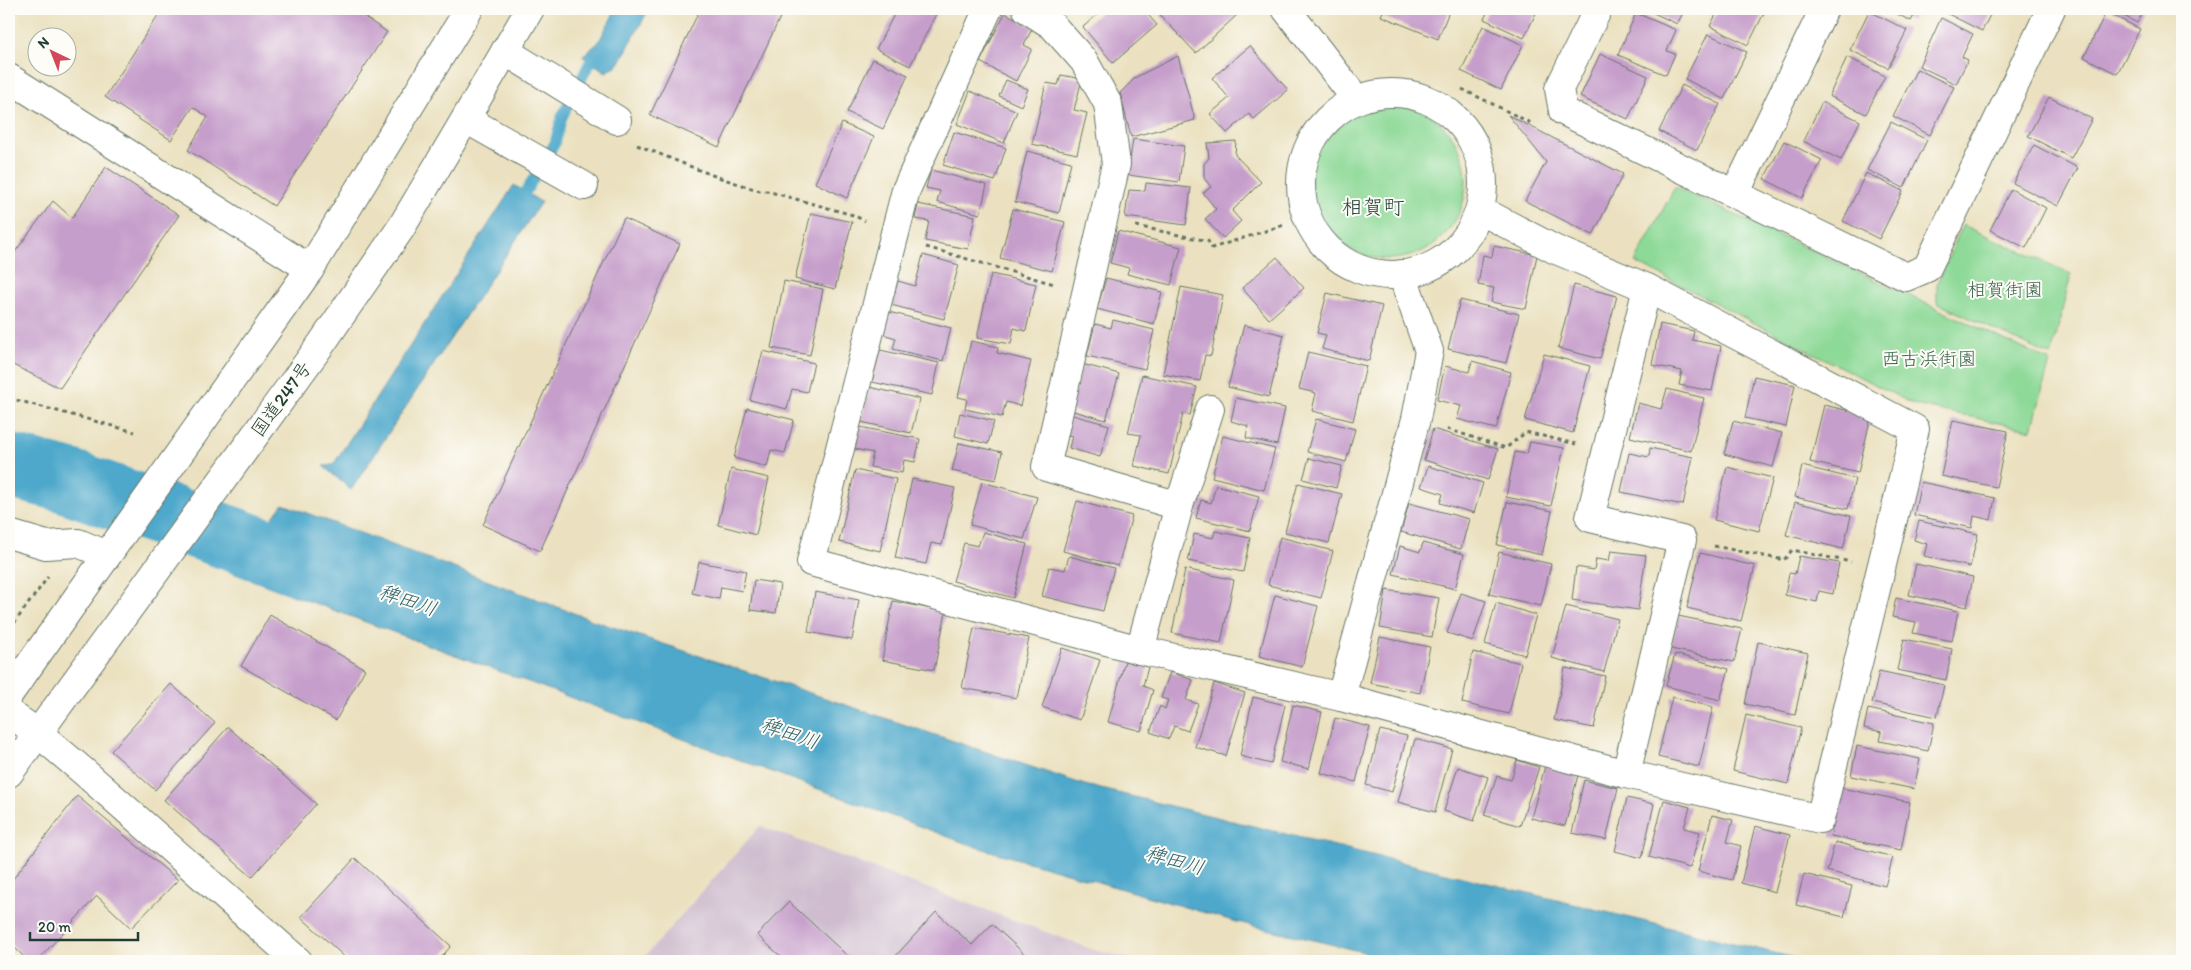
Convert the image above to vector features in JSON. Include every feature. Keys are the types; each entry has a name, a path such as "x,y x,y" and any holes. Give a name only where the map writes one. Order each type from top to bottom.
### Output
{"main road":[{"path":"9,694 310,269 469,9"},
{"name":"国道247号","path":"9,773 322,343 401,228 530,9"},
{"path":"988,9 906,190 896,236 812,562 1140,650 1341,697 1626,774 1820,819 1915,429 1647,288 1554,249 1480,210"},
{"path":"1027,9 1052,25 1084,61 1108,104 1116,164 1046,467 1179,506"},
{"path":"1286,9 1356,99"},
{"path":"1598,9 1559,89 1563,111 1906,277 1927,268 2051,9"},
{"path":"1735,194 1824,9"},
{"path":"505,51 617,120"},
{"path":"9,78 310,269"},
{"path":"1385,92 1415,94 1442,106 1464,126 1478,152 1484,181 1480,210 1466,238 1443,259 1415,272 1385,275 1356,268 1330,251 1311,228 1301,199 1302,168 1312,140 1331,116 1356,99 1385,92"},
{"path":"466,119 584,186"},
{"path":"1341,697 1416,419 1429,351 1402,274"},
{"path":"1626,774 1682,540 1590,518 1647,288"},
{"path":"1140,650 1179,506 1210,409"},
{"path":"9,534 46,545 78,543 111,551"},
{"path":"9,713 38,732 298,961"}],"path":[{"path":"631,142 720,178 760,191 767,190 853,215 912,243 1086,294"},
{"path":"1103,219 1208,241 1212,248 1284,225"},
{"path":"9,398 135,432"},
{"path":"1416,419 1506,448 1526,432 1606,452"},
{"path":"1682,540 1784,560 1792,550 1881,569"},
{"path":"9,630 58,564 78,543"}],"shaded area":[{"path":"760,826 1094,950 1140,961 641,961"}],"green space":[{"path":"1388,103 1418,109 1431,116 1443,126 1453,138 1460,151 1466,181 1460,211 1453,224 1443,236 1431,246 1418,253 1388,259 1358,253 1345,246 1333,236 1323,224 1316,211 1310,181 1316,151 1323,138 1333,126 1345,116 1358,109"},
{"name":"西古浜街園","path":"1675,187 2050,361 2032,430 1915,405 1635,262"},
{"name":"相賀街園","path":"1963,225 2071,274 2051,356 1937,303 1937,283"}],"water":[{"path":"616,9 649,9 619,64 606,72 582,56 598,43"},
{"path":"514,185 541,202 351,490 323,466 333,465"},
{"path":"283,504 595,621 1085,785 1807,961 1401,961 1233,921 973,846 230,572"}],"building":[{"path":"162,9 352,9 387,32 274,206 188,150 208,117 193,107 171,140 105,97"},
{"path":"700,9 784,9 719,147 650,115"},
{"path":"897,9 931,9 937,12 910,66 876,49"},
{"path":"1104,9 1143,9 1157,25 1113,63 1083,27"},
{"path":"1167,9 1233,9 1238,14 1196,53 1160,15"},
{"path":"1384,9 1450,9 1438,39 1381,16"},
{"path":"1489,9 1538,9 1524,38 1484,19"},
{"path":"1645,9 1685,9 1677,24"},
{"path":"1719,9 1766,9 1748,45 1710,26"},
{"path":"1887,9 1918,9 1911,21"},
{"path":"1946,9 1993,9 1982,31 1944,12"},
{"path":"2111,9 2144,9 2137,23"},
{"path":"1869,11 1907,30 1888,68 1850,50"},
{"path":"2106,12 2140,29 2117,74 2084,57"},
{"path":"1005,13 1033,27 1024,45 1032,49 1016,81 980,62"},
{"path":"1636,13 1676,30 1667,51 1675,54 1666,75 1618,55"},
{"path":"1941,18 1973,34 1962,57 1968,60 1956,84 1919,66"},
{"path":"1483,26 1523,45 1501,90 1461,71"},
{"path":"1708,34 1747,52 1724,99 1685,79"},
{"path":"1250,46 1288,90 1254,119 1249,114 1227,133 1210,114 1229,98 1212,78"},
{"path":"1600,54 1648,76 1628,119 1580,97"},
{"path":"1178,56 1195,120 1131,137 1120,93 1136,77"},
{"path":"1847,57 1885,76 1866,114 1829,96"},
{"path":"873,59 908,75 883,129 847,112"},
{"path":"1917,69 1954,87 1930,135 1893,116"},
{"path":"1061,75 1082,79 1074,110 1087,113 1077,154 1032,144 1046,83 1058,85"},
{"path":"1006,80 1028,89 1021,106 999,96"},
{"path":"1682,85 1720,104 1697,150 1659,131"},
{"path":"970,91 1017,111 1004,143 957,124"},
{"path":"2049,97 2092,119 2071,158 2028,136"},
{"path":"1822,102 1860,121 1841,160 1803,141"},
{"path":"1508,115 1623,174 1593,235 1525,201 1546,162"},
{"path":"1891,122 1927,140 1904,188 1867,170"},
{"path":"842,123 874,137 847,198 815,183"},
{"path":"954,132 1006,148 995,181 943,165"},
{"path":"1133,139 1184,146 1179,182 1128,175"},
{"path":"1236,141 1235,155 1261,182 1232,211 1241,221 1223,238 1205,219 1216,209 1203,193 1211,187 1204,178 1204,164 1209,158 1207,143"},
{"path":"1784,141 1822,160 1802,198 1764,179"},
{"path":"2034,145 2078,168 2058,206 2013,183"},
{"path":"1027,151 1071,162 1059,213 1015,202"},
{"path":"106,167 179,215 60,388 9,363 9,260 53,201 72,218"},
{"path":"931,170 987,185 980,214 937,202 940,191 926,188"},
{"path":"1866,173 1903,191 1879,239 1843,221"},
{"path":"1146,183 1191,188 1186,225 1125,217 1129,190 1145,191"},
{"path":"2011,189 2046,208 2026,248 1990,230"},
{"path":"918,204 975,216 968,249 925,241 929,221 915,219"},
{"path":"1013,209 1065,222 1052,271 1000,258"},
{"path":"811,213 852,222 835,289 795,279"},
{"path":"624,218 680,244 540,551 483,525"},
{"path":"1118,231 1181,247 1171,285 1127,274 1129,268 1110,263"},
{"path":"1494,246 1537,255 1526,309 1491,302 1494,288 1478,285 1483,255 1492,257"},
{"path":"923,255 959,265 944,319 891,305 898,281 915,286"},
{"path":"1277,257 1304,288 1269,319 1242,288"},
{"path":"991,274 1036,284 1026,331 1014,328 1011,344 977,338"},
{"path":"1106,278 1162,292 1154,324 1097,309"},
{"path":"784,281 823,289 810,355 771,348"},
{"path":"1574,285 1617,296 1600,359 1558,348"},
{"path":"1181,287 1223,295 1211,356 1205,355 1200,381 1163,374"},
{"path":"1327,293 1382,306 1369,361 1322,349 1326,335 1317,333"},
{"path":"1460,300 1519,314 1506,363 1448,349"},
{"path":"885,311 951,328 943,361 893,349 896,338 879,333"},
{"path":"1113,320 1154,330 1145,369 1087,356 1095,324 1111,328"},
{"path":"1660,324 1694,331 1692,340 1721,346 1712,391 1679,385 1682,371 1652,365"},
{"path":"1244,325 1284,335 1269,397 1228,387"},
{"path":"971,341 998,347 997,353 1031,361 1020,406 1006,402 1002,417 965,409 967,399 958,397"},
{"path":"880,350 939,363 932,395 872,382"},
{"path":"763,351 814,363 807,392 792,389 787,409 750,400"},
{"path":"1308,352 1366,366 1353,421 1312,411 1316,393 1299,389"},
{"path":"1544,354 1590,366 1573,433 1525,420"},
{"path":"1472,361 1511,372 1496,429 1457,419 1461,406 1437,400 1445,366 1469,372"},
{"path":"1082,364 1119,374 1106,420 1070,410"},
{"path":"1142,375 1197,387 1190,415 1183,414 1169,474 1134,466 1141,435 1128,433"},
{"path":"1754,376 1795,385 1786,427 1745,418"},
{"path":"869,387 920,399 911,433 861,422"},
{"path":"1667,389 1704,398 1691,451 1630,437 1638,403 1661,409"},
{"path":"1236,398 1285,408 1277,445 1246,438 1248,426 1231,421"},
{"path":"1824,405 1871,416 1858,473 1810,462"},
{"path":"747,408 794,420 785,453 771,450 767,467 734,458"},
{"path":"960,413 994,421 988,444 955,436"},
{"path":"1069,414 1109,425 1100,457 1069,448 1072,436 1064,434"},
{"path":"1316,419 1355,429 1346,462 1307,452"},
{"path":"1953,420 2008,431 1996,487 1941,476"},
{"path":"1733,421 1782,433 1773,467 1724,454"},
{"path":"860,427 920,439 915,462 904,460 902,473 870,467 873,453 855,449"},
{"path":"1433,429 1498,449 1488,480 1424,460"},
{"path":"1223,436 1275,449 1264,490 1212,477"},
{"path":"1530,442 1564,448 1551,506 1506,497 1515,452 1527,454"},
{"path":"959,443 1002,452 996,480 952,471"},
{"path":"1650,448 1693,457 1683,505 1621,492 1629,453 1649,457"},
{"path":"1309,458 1342,466 1336,488 1303,479"},
{"path":"1428,466 1483,483 1474,513 1440,503 1443,494 1421,487"},
{"path":"1802,466 1855,479 1848,509 1795,497"},
{"path":"1727,467 1773,478 1759,531 1714,520"},
{"path":"731,469 769,478 756,535 718,525"},
{"path":"855,470 896,479 880,551 839,542"},
{"path":"912,479 955,488 942,545 931,543 926,564 895,558"},
{"path":"982,482 1037,497 1024,539 970,525"},
{"path":"1921,482 1995,498 1991,520 1974,516 1972,528 1914,515"},
{"path":"1298,483 1342,494 1329,543 1285,532"},
{"path":"1216,485 1259,496 1250,531 1196,518 1201,500 1211,503"},
{"path":"1077,501 1132,516 1118,566 1063,551"},
{"path":"1507,502 1552,511 1542,555 1497,545"},
{"path":"1795,502 1851,516 1843,549 1786,535"},
{"path":"1409,503 1469,519 1461,549 1401,532"},
{"path":"1919,521 1978,534 1970,567 1924,556 1927,544 1914,540"},
{"path":"1215,531 1250,538 1243,572 1188,561 1194,534 1213,538"},
{"path":"983,532 1027,544 1013,598 953,581 964,543 978,546"},
{"path":"1280,537 1333,551 1321,598 1268,585"},
{"path":"1423,543 1464,554 1455,589 1393,574 1400,546 1420,552"},
{"path":"1611,551 1646,555 1638,610 1572,600 1576,567 1594,570 1596,559 1609,561"},
{"path":"1499,552 1551,564 1541,606 1489,594"},
{"path":"1700,553 1755,566 1741,621 1687,608"},
{"path":"1069,556 1114,568 1103,611 1042,596 1049,567 1065,570"},
{"path":"1799,556 1839,563 1833,594 1819,591 1817,602 1785,595 1789,573 1795,574"},
{"path":"699,562 746,571 742,591 721,587 719,599 692,593"},
{"path":"1916,564 1973,577 1967,607 1909,595"},
{"path":"1185,569 1234,580 1221,643 1172,633"},
{"path":"754,580 780,584 776,613 750,610"},
{"path":"1386,590 1439,598 1432,637 1380,628"},
{"path":"815,592 859,600 852,640 808,632"},
{"path":"1461,593 1486,601 1473,641 1447,633"},
{"path":"1275,595 1318,606 1302,667 1259,656"},
{"path":"1896,598 1958,611 1952,641 1913,633 1916,622 1892,617"},
{"path":"893,601 946,612 934,670 882,660"},
{"path":"1496,603 1536,615 1525,655 1485,644"},
{"path":"1566,606 1618,619 1604,672 1552,658"},
{"path":"270,615 365,669 336,720 241,666"},
{"path":"1678,616 1742,629 1734,662 1671,649"},
{"path":"974,628 1029,638 1017,698 962,688"},
{"path":"1380,637 1430,647 1420,693 1370,683"},
{"path":"1904,639 1952,649 1946,680 1897,670"},
{"path":"1758,642 1808,653 1795,715 1745,704"},
{"path":"1062,648 1100,660 1080,720 1042,707"},
{"path":"1473,652 1521,663 1509,714 1462,703"},
{"path":"1675,654 1729,669 1720,700 1666,686"},
{"path":"1125,661 1148,667 1143,686 1153,690 1141,731 1108,722"},
{"path":"1565,668 1605,676 1594,728 1554,720"},
{"path":"1879,671 1944,685 1937,717 1872,703"},
{"path":"1170,672 1193,680 1186,700 1198,704 1188,731 1174,726 1169,739 1150,732 1160,706 1165,709 1168,700 1161,698"},
{"path":"1214,683 1245,693 1226,756 1195,747"},
{"path":"171,684 215,723 155,790 111,751"},
{"path":"1253,697 1285,705 1271,764 1240,756"},
{"path":"1672,697 1713,707 1699,767 1658,757"},
{"path":"1293,705 1322,712 1309,769 1280,762"},
{"path":"1868,709 1934,723 1928,751 1880,741 1882,732 1864,728"},
{"path":"1746,715 1801,728 1788,784 1733,771"},
{"path":"1335,718 1370,727 1356,782 1321,773"},
{"path":"228,727 316,804 252,877 164,800"},
{"path":"1380,730 1407,736 1392,792 1366,785"},
{"path":"1415,739 1452,749 1435,812 1398,802"},
{"path":"1857,746 1920,759 1914,789 1851,776"},
{"path":"1517,760 1539,767 1520,826 1484,815 1497,776 1511,780"},
{"path":"1545,766 1578,775 1565,826 1531,818"},
{"path":"1458,767 1488,777 1474,821 1444,811"},
{"path":"1584,780 1618,788 1606,840 1572,833"},
{"path":"1841,788 1910,802 1901,850 1831,836"},
{"path":"77,796 178,880 131,928 97,896 37,961 28,961 9,942 9,884"},
{"path":"1627,798 1654,804 1642,858 1615,851"},
{"path":"1664,800 1690,807 1684,828 1700,832 1690,868 1649,857"},
{"path":"1712,815 1733,820 1727,842 1741,846 1732,880 1698,871"},
{"path":"1755,826 1790,835 1775,892 1741,883"},
{"path":"1835,842 1893,857 1885,886 1827,871"},
{"path":"355,858 451,946 438,961 349,961 301,917"},
{"path":"1804,874 1852,886 1844,917 1796,905"},
{"path":"789,902 853,961 786,961 757,935"},
{"path":"936,912 972,945 992,924 1032,961 891,961"}],"waterway":[{"path":"518,204 555,143 562,117 589,64 605,54"},
{"name":"稗田川","path":"9,466 65,480 334,575"}],"district":[{"name":"相賀町","path":"1373,206"}]}
